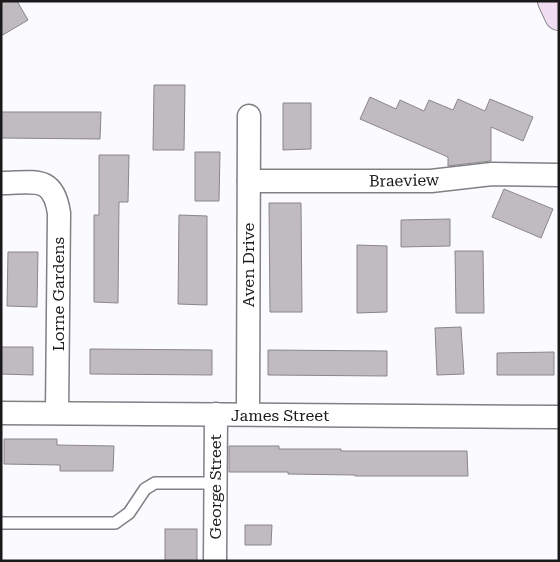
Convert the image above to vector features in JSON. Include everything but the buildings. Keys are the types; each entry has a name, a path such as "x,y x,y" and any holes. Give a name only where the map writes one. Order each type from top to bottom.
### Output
{"main road":[{"path":"552,1 559,16"}],"street":[{"name":"Aven Drive","path":"248,414 249,116"},
{"name":"Braeview","path":"249,181 431,181 492,174 559,175"},
{"name":"Lorne Gardens","path":"1,183 41,183 49,186 57,199 59,213 57,412"},
{"name":"James Street","path":"1,413 559,417"},
{"name":"George Street","path":"215,561 216,414"}],"lane":[{"path":"1,524 115,523 129,513 145,488 155,483 216,483"}]}
